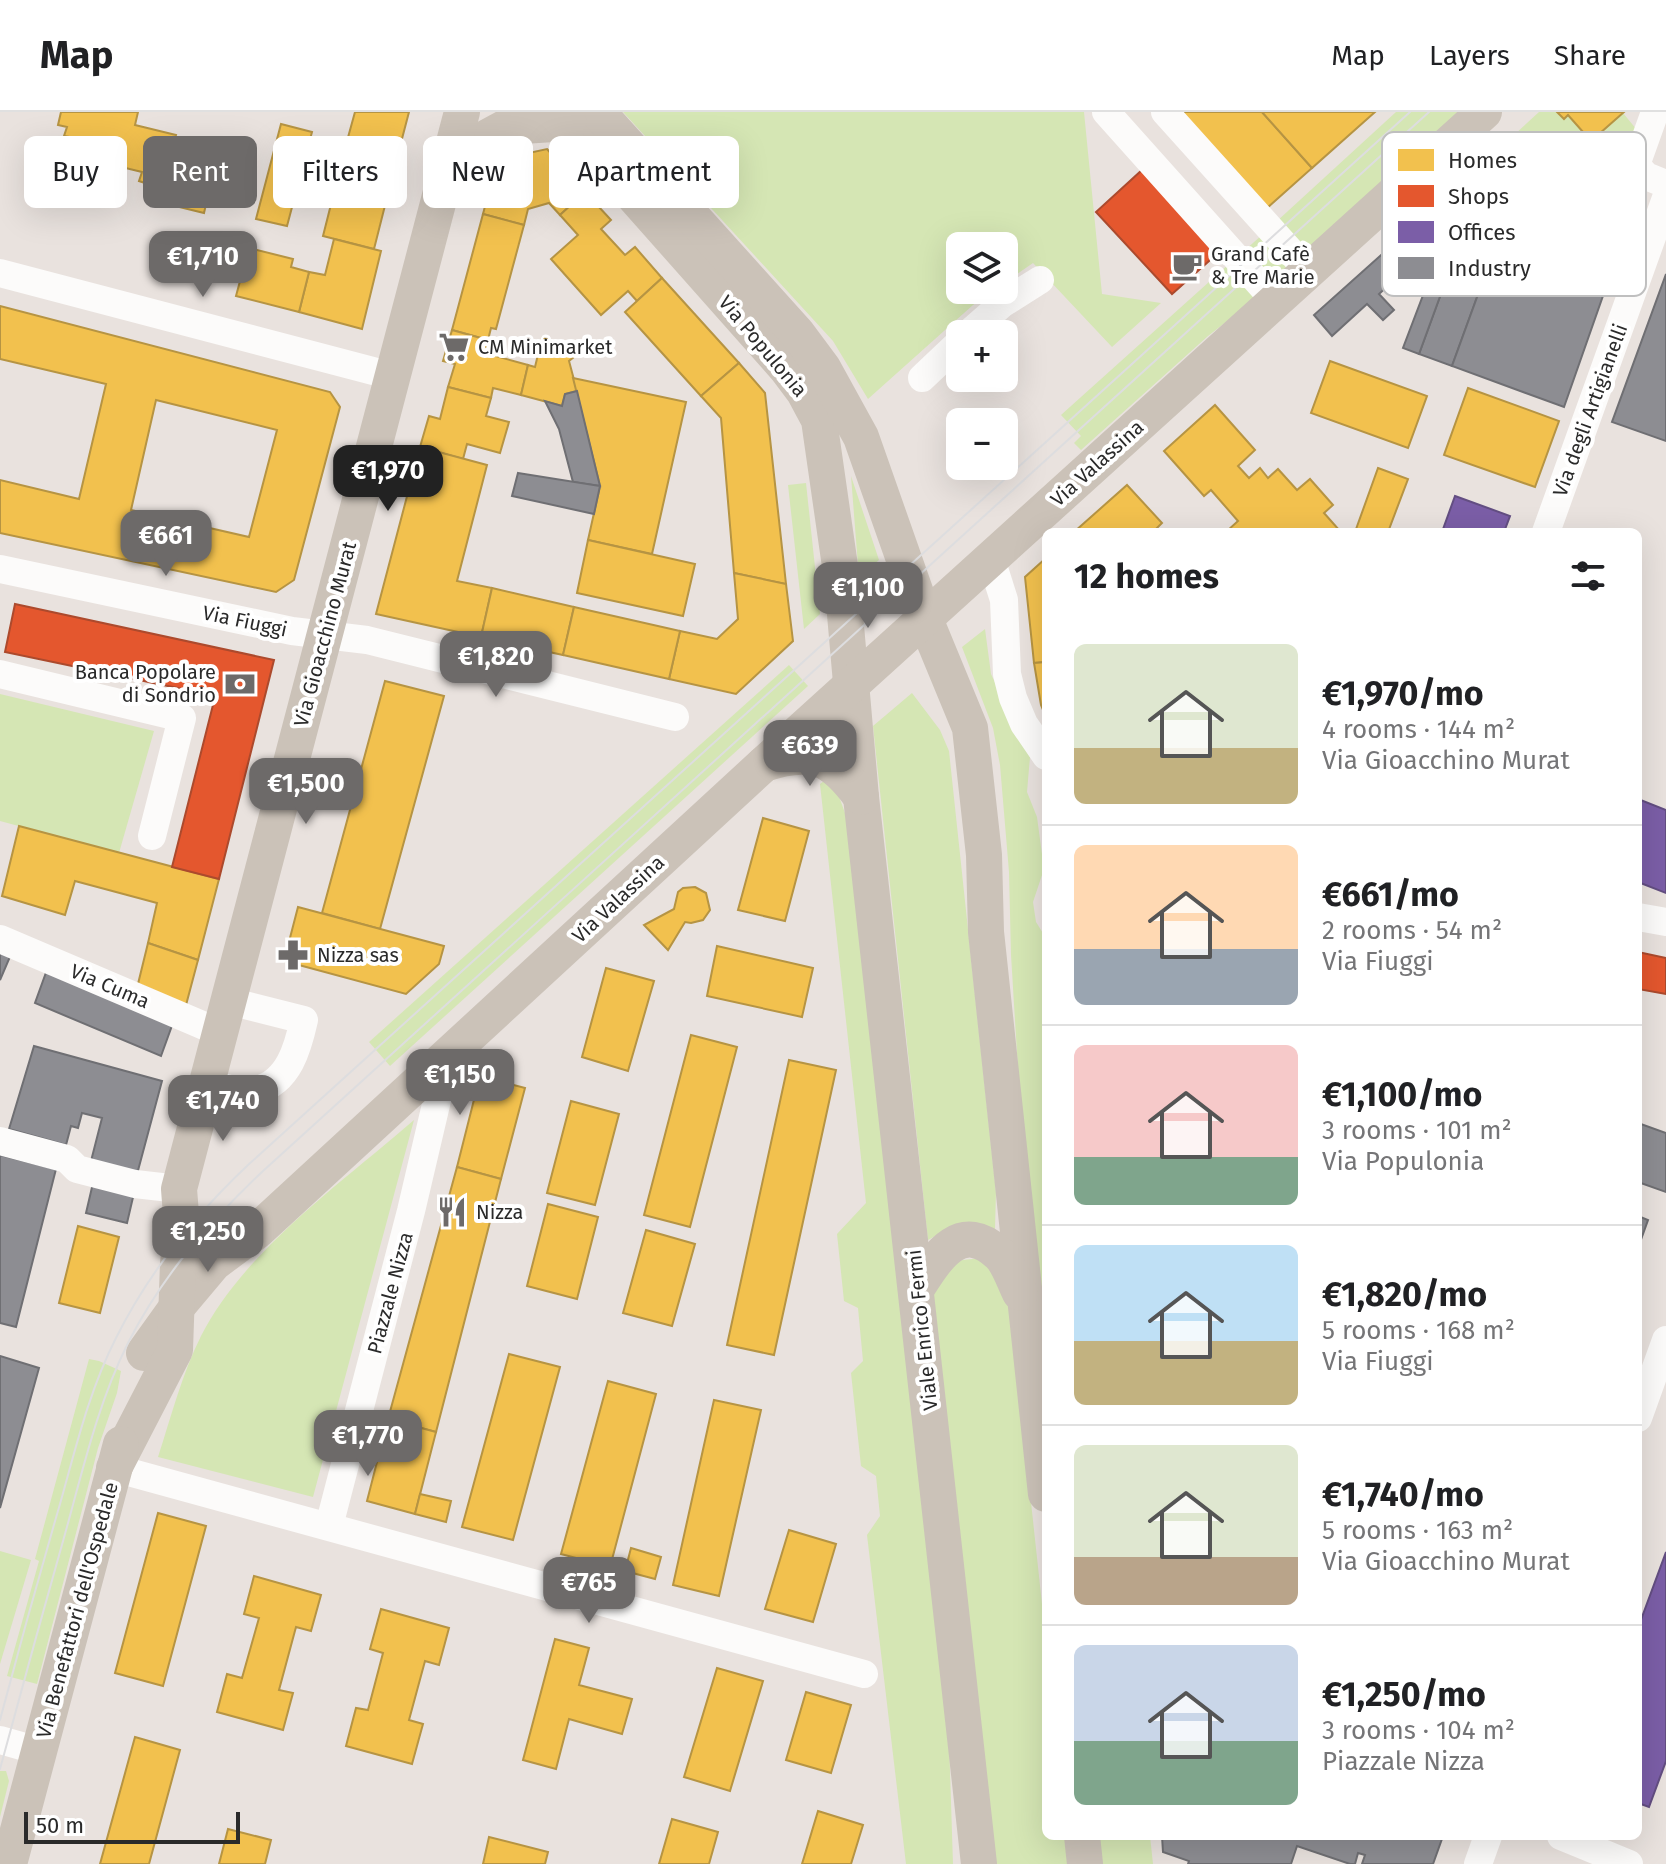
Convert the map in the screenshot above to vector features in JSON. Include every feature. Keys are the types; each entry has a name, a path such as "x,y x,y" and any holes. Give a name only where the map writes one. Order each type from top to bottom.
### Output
{"main road":[{"name":"Via Gioacchino Murat","path":"455,136 462,112"},
{"name":"Via Valassina","path":"1462,132 1484,112"},
{"path":"489,136 506,127 574,116"},
{"name":"Via Populonia","path":"574,116 797,333 823,368 861,437 925,619"},
{"name":"Via Populonia","path":"574,116 786,368 819,420 842,580 852,685"},
{"name":"Via Valassina","path":"428,1073 764,764 1382,205"},
{"name":"Via Gioacchino Murat","path":"160,1352 154,1300 182,1227 179,1189 436,208"},
{"path":"925,619 970,728 975,758 984,855 986,932 1042,1456"},
{"name":"Viale Enrico Fermi","path":"852,685 861,797 979,1864"},
{"path":"764,764 789,756 816,757 845,774 861,797"},
{"path":"177,1307 214,1263 257,1231 428,1073"},
{"path":"179,1189 195,1219 205,1228 233,1236 257,1231"},
{"path":"160,1352 203,1304 257,1231"},
{"name":"Via Gioacchino Murat","path":"114,1468 177,1307 179,1238"},
{"path":"917,1288 949,1244 965,1240 983,1244 1001,1255 1026,1305"},
{"name":"Via Benefattori dell'Ospedale","path":"9,1864 114,1468"},
{"path":"1082,1840 1085,1864"}],"street":[{"path":"1106,112 1276,302"},
{"path":"1165,112 1309,272"},
{"path":"1646,137 1655,112"},
{"path":"1646,176 1666,184"},
{"name":"Via degli Artigianelli","path":"1646,254 1666,198"},
{"path":"0,273 392,376"},
{"path":"984,320 1002,304 1040,280"},
{"name":"Via degli Artigianelli","path":"1547,528 1631,296"},
{"path":"922,378 946,355"},
{"path":"991,559 1004,600 1007,674 1013,698 1024,724 1042,750"},
{"name":"Via Fiuggi","path":"1,575 292,631 367,640 675,717"},
{"path":"0,674 182,718 152,836"},
{"path":"1642,918 1666,922"},
{"name":"Via Cuma","path":"0,939 225,1017"},
{"path":"208,1083 257,1091 274,1082 289,1066 304,1020 225,1017"},
{"name":"Piazzale Nizza","path":"329,1526 438,1096 436,1084 428,1073"},
{"path":"0,1141 67,1159 77,1169 135,1184 179,1189"},
{"path":"1642,1407 1666,1340"},
{"path":"114,1468 864,1674"},
{"name":"Via Benefattori dell'Ospedale","path":"0,1740 39,1751"},
{"path":"1478,1864 1487,1840"},
{"path":"1571,1840 1629,1864"}],"green space":[{"path":"623,112 1084,112 1102,294 1161,303 1112,347 1033,263 1018,273 1018,232 946,232 946,304 974,304 956,320 946,320 946,329 868,399 833,341 711,208 739,208 739,136 645,136"},
{"path":"1396,112 1462,112 1440,132 1382,132 1382,185 1306,254 1276,222"},
{"path":"1539,112 1557,112 1563,119 1568,115 1584,132 1517,132"},
{"path":"1623,113 1637,132 1602,132"},
{"path":"1262,235 1291,268 1275,283 1245,250"},
{"path":"1229,264 1258,297 1208,336 1081,450 1074,443 1081,436 1061,415"},
{"path":"851,476 879,560 859,578"},
{"path":"806,483 820,614 804,629 788,485"},
{"path":"985,629 991,674 1030,757 1027,792 1037,817 1042,854 1042,875 1033,902 1036,922 1042,932 1042,1314 1020,1102 1009,872 1000,765 993,728 962,647"},
{"path":"789,665 808,686 390,1066 369,1042"},
{"path":"912,693 940,730 949,751 996,1192 995,1229 957,1224 928,1240 873,726"},
{"path":"0,694 154,731 119,853 0,821"},
{"path":"824,781 838,794 848,821 948,1708 953,1864 906,1864 867,1535 880,1516 876,1476 861,1466 851,1373 863,1361 858,1308 844,1301 837,1234 866,1203 820,784"},
{"path":"414,1120 313,1497 158,1457 188,1365 201,1336 242,1275 297,1219"},
{"path":"981,1258 1008,1289 1042,1604 1042,1840 1067,1840 1070,1864 995,1864 933,1300 934,1288 954,1261"},
{"path":"89,1359 121,1371 37,1684 7,1676"},
{"path":"0,1551 31,1560 0,1664"},
{"path":"0,1771 6,1771 9,1781 0,1817"},
{"path":"1098,1840 1150,1840 1153,1864 1101,1864"}],"building: Homes":[{"path":"61,112 138,112 135,125 176,135 143,136 143,182 139,181 142,172 127,168 127,136 64,136 67,127 58,125"},
{"path":"355,112 409,112 403,136 348,136"},
{"path":"1180,112 1262,112 1312,168 1267,208"},
{"path":"1262,112 1375,112 1312,168"},
{"path":"1557,112 1624,112 1601,132 1583,132 1568,115 1564,119"},
{"path":"281,124 312,132 311,136 278,136"},
{"path":"549,151 549,203 533,208 533,152"},
{"path":"273,154 273,208 292,208 287,226 256,219"},
{"path":"183,208 205,208 204,213"},
{"path":"330,208 384,208 374,249 323,236"},
{"path":"485,208 532,208 528,209 524,225 483,214"},
{"path":"554,208 568,208 560,215"},
{"path":"568,208 600,208 611,220 601,229 625,255 635,247 662,278 637,301 628,291 601,315 551,259 578,235 560,215"},
{"path":"483,214 524,225 496,329 491,328 488,340 452,330"},
{"path":"334,239 381,251 362,329 299,312 309,272 325,275"},
{"path":"249,248 293,259 291,267 309,272 299,312 236,296"},
{"path":"662,278 739,363 701,396 625,312"},
{"path":"0,306 330,392 340,407 294,580 276,592 0,533 0,480 79,499 106,384 0,359","holes":["156,400 277,430 249,537 131,510"]},
{"path":"452,330 488,340 485,353 528,365 521,395 493,388 491,398 448,387 455,364 443,361"},
{"path":"542,338 583,350 569,361 577,391 565,394 562,406 521,395 528,365 535,367"},
{"path":"1330,361 1427,396 1408,448 1311,413"},
{"path":"739,363 765,393 786,584 734,573 721,418 701,396"},
{"path":"573,378 686,402 652,554 588,540 600,486"},
{"path":"448,387 491,398 486,416 509,422 500,453 467,444 463,459 420,447 429,416 440,419"},
{"path":"1468,388 1559,421 1535,487 1444,455"},
{"path":"1215,405 1255,450 1238,466 1249,478 1260,468 1268,478 1278,469 1297,490 1310,479 1333,505 1324,513 1337,528 1230,528 1238,521 1211,490 1204,496 1164,451"},
{"path":"420,447 487,465 457,581 492,588 481,637 376,614"},
{"path":"1378,468 1408,479 1390,528 1356,528"},
{"path":"1127,485 1162,523 1157,528 1079,528"},
{"path":"588,540 695,564 683,616 577,593"},
{"path":"1042,562 1042,662 1034,663 1025,577"},
{"path":"734,573 786,584 793,641 736,694 669,679 680,631 717,639 738,619"},
{"path":"492,588 574,607 563,655 481,637"},
{"path":"574,607 680,631 669,679 563,655"},
{"path":"1042,662 1042,707 1041,705 1034,663"},
{"path":"385,681 444,696 380,929 322,913"},
{"path":"763,818 809,831 785,921 738,910"},
{"path":"19,826 219,879 198,960 148,943 157,903 75,881 65,915 2,896"},
{"path":"695,887 706,893 710,910 703,920 685,922 668,950 644,925 674,909 678,892 683,888"},
{"path":"298,907 444,946 439,964 406,994 284,961"},
{"path":"148,943 198,960 186,1005 138,984"},
{"path":"717,946 813,968 802,1017 707,996"},
{"path":"606,968 654,981 628,1071 582,1057"},
{"path":"691,1035 737,1047 690,1227 644,1215"},
{"path":"789,1060 836,1070 774,1355 727,1345"},
{"path":"480,1076 525,1088 501,1179 457,1167"},
{"path":"571,1101 619,1114 595,1205 547,1193"},
{"path":"457,1167 501,1179 436,1432 388,1419"},
{"path":"548,1204 598,1217 577,1299 527,1286"},
{"path":"78,1226 119,1237 100,1313 59,1303"},
{"path":"646,1230 695,1244 672,1326 623,1313"},
{"path":"509,1354 560,1367 513,1540 462,1527"},
{"path":"608,1381 656,1394 610,1567 561,1554"},
{"path":"714,1400 761,1410 719,1596 673,1585"},
{"path":"388,1419 436,1432 415,1514 367,1501"},
{"path":"420,1494 451,1501 446,1522 415,1514"},
{"path":"158,1513 206,1526 163,1686 115,1673"},
{"path":"789,1530 836,1544 813,1622 765,1609"},
{"path":"631,1548 661,1557 655,1579 625,1571"},
{"path":"254,1576 321,1595 311,1631 296,1627 279,1690 293,1693 283,1730 217,1712 227,1674 242,1678 259,1618 244,1614"},
{"path":"381,1609 449,1628 439,1665 425,1661 409,1720 423,1724 412,1764 346,1746 356,1708 368,1710 383,1653 370,1649"},
{"path":"555,1639 589,1648 579,1685 632,1699 622,1734 569,1719 556,1769 523,1760"},
{"path":"717,1668 763,1681 730,1791 684,1777"},
{"path":"806,1692 851,1705 831,1773 786,1760"},
{"path":"135,1737 180,1750 149,1864 100,1864"},
{"path":"818,1811 863,1825 851,1864 802,1864"},
{"path":"672,1819 718,1832 709,1864 659,1864"},
{"path":"228,1829 271,1840 265,1864 219,1864"},
{"path":"489,1837 548,1852 545,1864 483,1864"}],"building: Shops":[{"path":"1142,170 1218,253 1172,294 1096,212"},
{"path":"15,604 274,660 219,879 172,867 213,705 206,694 5,652"},
{"path":"1642,953 1666,958 1666,994 1642,990"}],"building: Offices":[{"path":"1455,496 1510,516 1506,528 1443,528"},
{"path":"1642,801 1666,810 1666,893 1642,884"},
{"path":"1666,1552 1666,1761 1649,1807 1642,1804 1642,1617"}],"building: Industry":[{"path":"1382,254 1382,291 1379,294 1394,310 1383,320 1367,304 1332,336 1314,315"},
{"path":"1666,274 1666,441 1612,422"},
{"path":"1423,296 1440,296 1419,354 1403,348"},
{"path":"1440,296 1477,296 1452,366 1419,354"},
{"path":"1477,296 1603,296 1564,407 1452,366"},
{"path":"577,391 600,486 573,482 559,429 545,401 562,406 565,394"},
{"path":"518,473 600,486 594,514 512,496"},
{"path":"0,946 12,952 0,980"},
{"path":"48,967 174,1020 161,1056 35,1003"},
{"path":"34,1046 162,1081 136,1178 90,1165 102,1118 82,1113 78,1128 71,1126 66,1145 9,1129"},
{"path":"1642,1124 1666,1133 1666,1192 1642,1183"},
{"path":"0,1155 56,1169 16,1327 0,1323"},
{"path":"93,1183 134,1193 127,1223 86,1213"},
{"path":"1642,1218 1648,1220 1642,1237"},
{"path":"0,1356 39,1368 0,1508"},
{"path":"1162,1840 1442,1840 1433,1864 1362,1864 1365,1855 1358,1853 1355,1864 1350,1864 1297,1846 1291,1864 1188,1864 1189,1861 1163,1852"}],"tram line":[{"path":"1388,132 1410,112"},
{"path":"1407,132 1429,112"},
{"path":"0,1720 98,1378 143,1290 192,1224 248,1165 1382,137"},
{"path":"0,1769 85,1461 108,1389 141,1318 188,1251 263,1171 1382,155"}],"place":[{"name":"Grand Cafè & Tre Marie","path":"1187,266"},
{"name":"CM Minimarket","path":"454,347"},
{"name":"Banca Popolare di Sondrio","path":"240,684"},
{"name":"Nizza sas","path":"293,955"},
{"name":"Nizza","path":"452,1212"}]}
